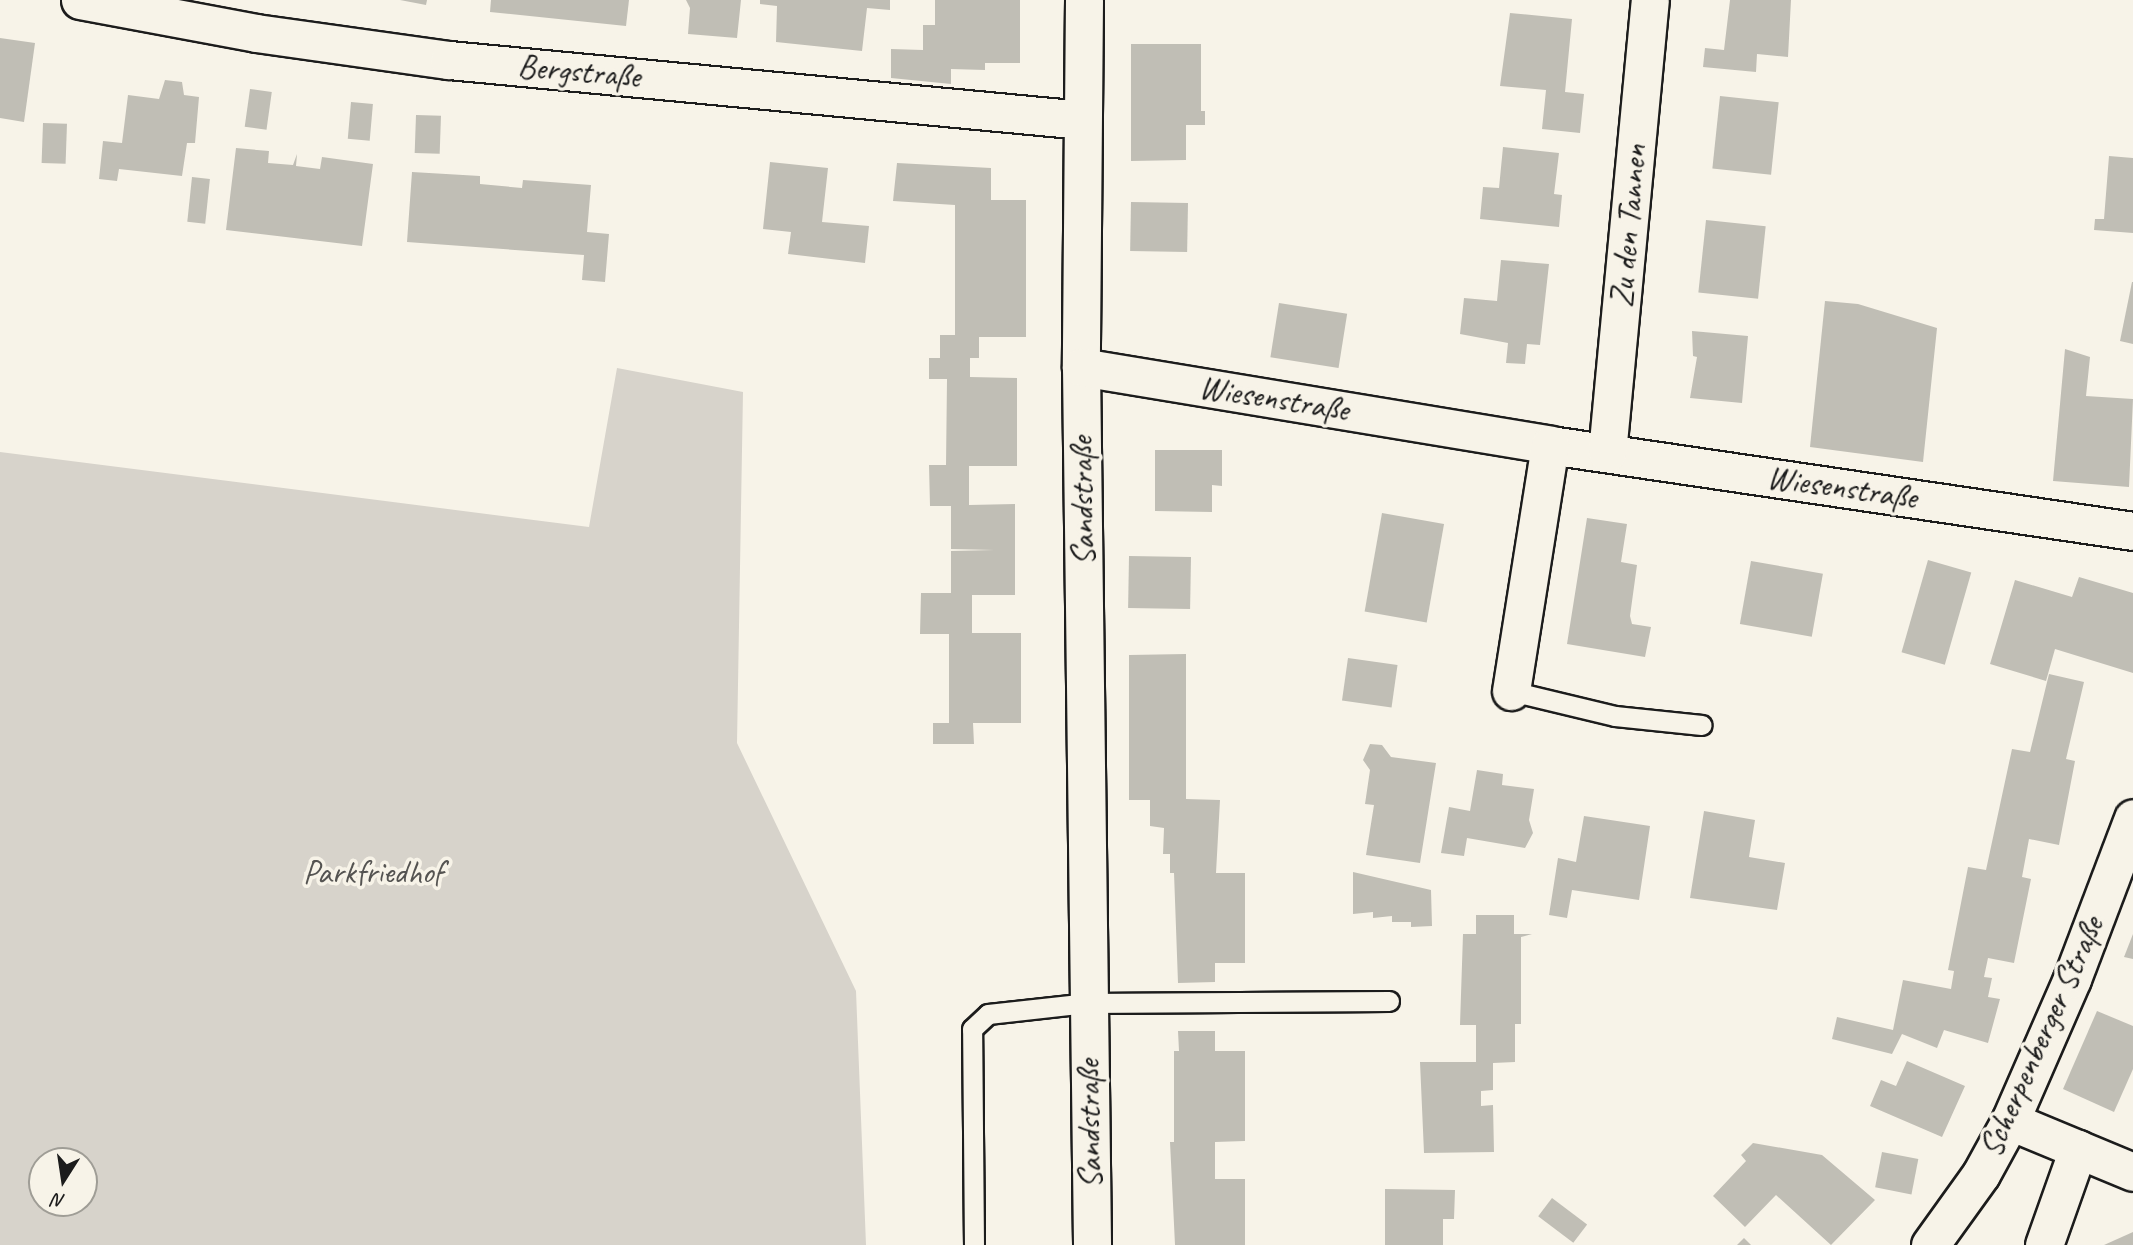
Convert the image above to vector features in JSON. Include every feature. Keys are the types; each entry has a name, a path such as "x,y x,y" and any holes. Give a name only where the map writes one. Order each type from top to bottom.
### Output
{"street":[{"name":"Bergstraße","path":"80,0 256,33 449,60 1082,120"},
{"name":"Sandstraße","path":"1084,0 1081,367 1092,1245"},
{"name":"Zu den Tannen","path":"1607,453 1650,0"},
{"name":"Wiesenstraße","path":"1081,367 1607,453 2133,531"},
{"path":"1511,691 1550,444"},
{"name":"Scherpenberger Straße","path":"1930,1245 1981,1174 2010,1121 2072,979 2133,818"},
{"path":"2010,1121 2133,1172"},
{"path":"2044,1245 2078,1149"}],"lane":[{"path":"1511,691 1615,716 1702,725"},
{"path":"974,1245 972,1029 988,1014 1088,1003 1389,1001"}],"green space":[{"name":"Parkfriedhof","path":"617,368 743,392 737,743 856,991 866,1245 0,1245 0,452 589,527"}],"building":[{"path":"400,0 427,0 426,5"},
{"path":"491,0 629,0 626,26 490,12"},
{"path":"686,0 741,0 737,38 688,34 690,8"},
{"path":"760,0 890,0 890,10 867,8 862,51 776,42 777,6 760,4"},
{"path":"935,0 1020,0 1020,63 985,63 985,70 951,69 951,84 891,78 891,49 923,50 923,25 935,25"},
{"path":"1730,0 1791,0 1788,57 1757,54 1756,72 1703,67 1705,48 1724,50"},
{"path":"1510,13 1572,19 1565,92 1584,94 1580,133 1542,129 1546,90 1500,86"},
{"path":"0,38 35,43 24,122 0,118"},
{"path":"1131,44 1201,44 1201,111 1205,111 1205,125 1186,125 1186,160 1131,161"},
{"path":"165,80 182,82 184,95 199,97 195,143 187,143 182,176 119,169 117,181 99,179 103,141 122,143 128,95 159,99"},
{"path":"250,89 272,92 266,130 245,127"},
{"path":"1720,96 1779,102 1771,175 1712,169"},
{"path":"351,102 373,104 370,141 348,139"},
{"path":"416,115 441,116 440,154 415,153"},
{"path":"43,123 67,124 66,164 42,163"},
{"path":"1503,147 1559,153 1554,194 1562,195 1559,227 1480,219 1483,187 1499,188"},
{"path":"236,148 269,151 268,163 293,165 297,154 296,166 320,169 322,157 373,164 362,246 226,230"},
{"path":"2109,156 2133,158 2133,233 2094,230 2095,219 2104,219"},
{"path":"770,162 828,168 822,222 869,226 865,263 788,254 791,232 763,229"},
{"path":"897,163 991,168 991,200 1026,200 1026,337 979,337 979,358 970,358 970,377 1017,378 1017,466 969,466 969,505 1015,504 1015,595 972,595 972,633 1021,633 1021,723 973,723 974,744 933,744 933,723 949,723 949,634 920,634 921,593 951,593 951,551 994,550 951,549 951,506 930,506 929,465 946,465 947,379 929,379 929,358 940,358 940,335 955,335 955,205 893,201"},
{"path":"412,172 480,176 480,184 522,188 523,180 591,185 587,232 609,234 605,282 582,280 584,255 407,242"},
{"path":"192,177 210,179 205,224 187,222"},
{"path":"1131,202 1188,203 1187,252 1130,251"},
{"path":"1706,220 1766,226 1758,299 1698,293"},
{"path":"1501,260 1549,264 1540,345 1527,344 1525,364 1506,363 1508,343 1460,334 1464,298 1497,301"},
{"path":"2133,282 2133,344 2120,341"},
{"path":"1825,301 1858,304 1937,328 1923,462 1810,447"},
{"path":"1279,303 1347,314 1339,368 1270,357"},
{"path":"1692,331 1748,336 1742,403 1690,398 1697,357 1693,356"},
{"path":"2065,349 2090,357 2086,396 2133,399 2129,487 2053,481"},
{"path":"1155,450 1222,450 1222,486 1212,485 1212,512 1155,511"},
{"path":"1382,513 1444,524 1427,622 1365,611"},
{"path":"1587,518 1627,524 1621,562 1637,565 1630,616 1632,624 1651,627 1645,657 1567,644"},
{"path":"1129,556 1191,557 1190,609 1128,608"},
{"path":"1928,560 1971,572 1945,665 1902,652"},
{"path":"1751,561 1823,574 1812,637 1740,624"},
{"path":"2079,577 2133,593 2133,673 2055,649 2046,681 1990,664 2015,580 2072,597"},
{"path":"1186,654 1186,799 1220,800 1216,873 1245,873 1245,963 1215,963 1215,982 1178,983 1174,873 1170,873 1170,854 1163,854 1164,828 1150,826 1150,800 1129,800 1129,655"},
{"path":"1348,658 1398,665 1392,708 1342,701"},
{"path":"2049,674 2084,682 2066,759 2075,761 2059,845 2029,839 2022,877 2031,879 2014,963 1988,958 1984,977 1992,978 1988,997 2000,999 1988,1043 1944,1030 1937,1048 1902,1034 1892,1054 1832,1039 1837,1017 1893,1030 1903,980 1951,989 1954,971 1948,970 1968,867 1986,870 2012,749 2030,752"},
{"path":"1370,744 1382,745 1391,757 1436,763 1420,863 1366,855 1374,805 1365,804 1370,770 1363,760"},
{"path":"1477,770 1503,774 1502,785 1534,789 1529,820 1533,833 1525,848 1467,838 1464,856 1441,853 1449,807 1470,811"},
{"path":"1704,811 1755,820 1749,857 1785,863 1777,910 1690,898"},
{"path":"1584,816 1650,826 1639,900 1572,890 1567,918 1549,915 1558,858 1576,862"},
{"path":"1353,872 1431,890 1432,926 1411,927 1411,922 1392,922 1392,916 1373,918 1373,912 1353,914"},
{"path":"1476,915 1514,915 1514,934 1532,934 1521,937 1521,1024 1515,1024 1515,1062 1493,1063 1493,1090 1481,1091 1481,1106 1493,1105 1494,1152 1424,1153 1420,1062 1476,1062 1476,1025 1460,1025 1463,934 1476,934"},
{"path":"2133,934 2133,959 2124,957"},
{"path":"2097,1011 2133,1026 2133,1069 2114,1112 2063,1089"},
{"path":"1178,1031 1215,1031 1215,1051 1245,1051 1245,1141 1215,1142 1215,1179 1245,1179 1245,1245 1175,1245 1170,1142 1174,1142 1174,1051 1179,1051"},
{"path":"1907,1061 1965,1086 1942,1137 1870,1106 1881,1080 1896,1086"},
{"path":"1753,1143 1822,1155 1875,1200 1831,1245 1776,1195 1745,1227 1713,1196 1746,1161 1741,1155"},
{"path":"1882,1152 1918,1159 1911,1194 1875,1187"},
{"path":"1385,1189 1455,1190 1454,1219 1443,1219 1443,1245 1385,1245"},
{"path":"1552,1198 1587,1224 1573,1243 1538,1216"},
{"path":"2133,1232 2133,1245 2104,1245"},
{"path":"1744,1238 1751,1245 1737,1245"}]}
